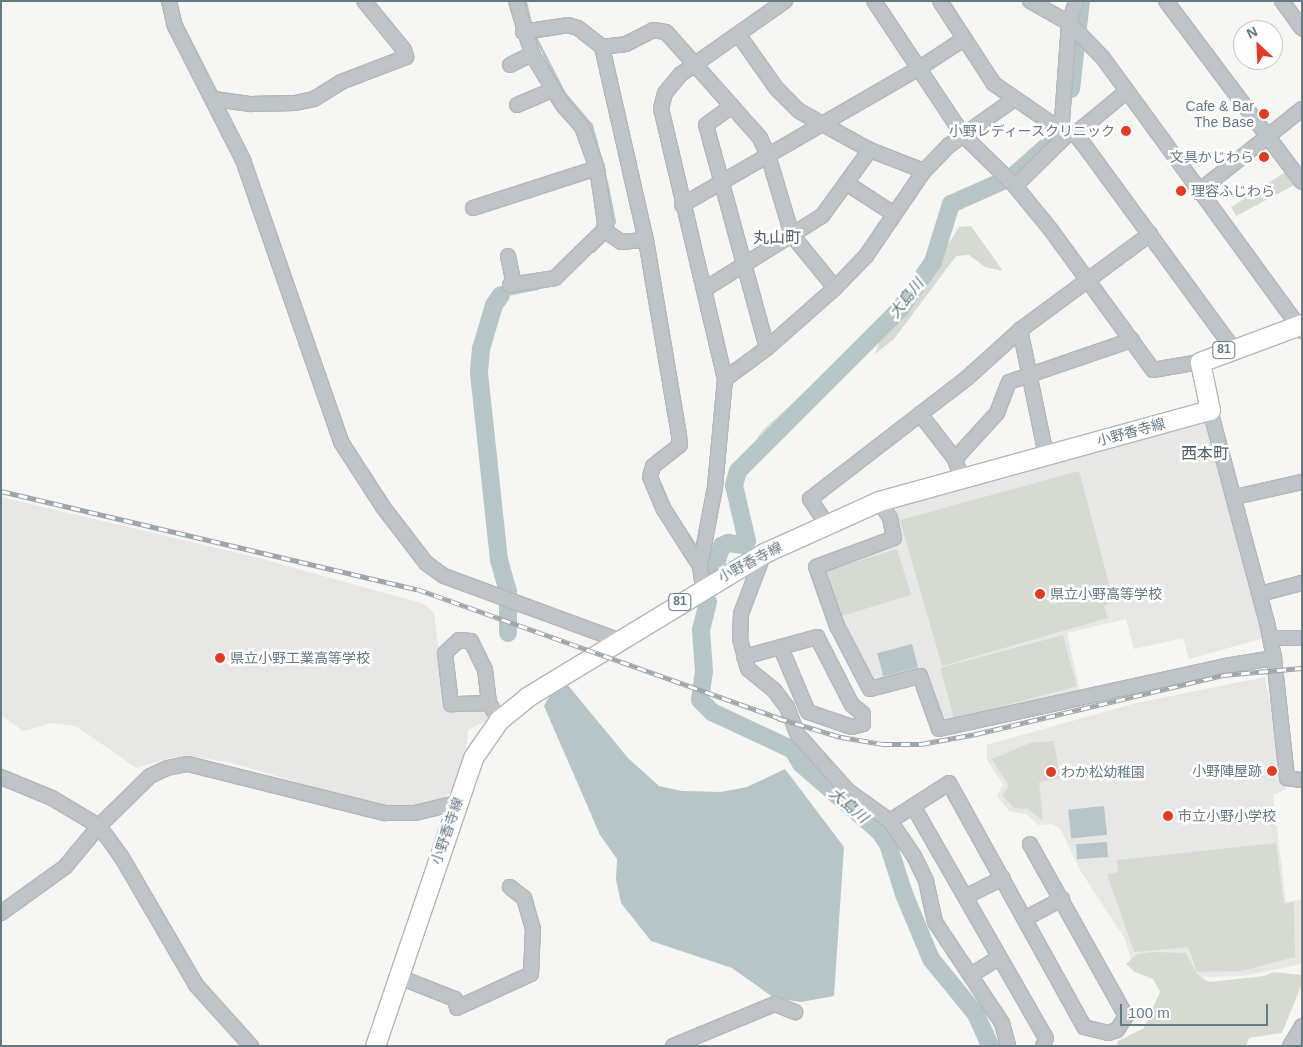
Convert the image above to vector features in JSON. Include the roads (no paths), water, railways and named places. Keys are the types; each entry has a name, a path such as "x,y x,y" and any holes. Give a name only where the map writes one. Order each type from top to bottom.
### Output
{"main road":[{"name":"81","path":"1210,410 1200,362 1232,348 1300,327"},
{"name":"小野香寺線","path":"375,1046 456,803 474,756 499,720 527,697 703,588 764,553 826,523 879,501 1210,410"}],"street":[{"path":"169,1 178,34 214,99 243,160 341,442 383,507 426,563 444,576 498,598 618,640"},
{"path":"214,99 251,104 295,103 314,99 340,82 406,57 404,50 364,1"},
{"path":"516,1 529,30 532,54 552,90 582,127 597,168 608,233 620,242 646,240"},
{"path":"703,588 700,566 715,487 725,379 705,289 682,205 661,109 669,86 694,64 785,1"},
{"path":"874,1 962,135 1015,186 1087,279 1153,370 1200,362"},
{"path":"940,1 994,84 1013,100 1067,131"},
{"path":"1030,1 1069,23 1083,35 1127,91 1198,192 1300,327"},
{"path":"1076,1 1069,23 1062,121 1067,131 1150,234 1232,348"},
{"path":"1166,1 1302,182"},
{"path":"1282,1 1302,28"},
{"path":"529,30 568,25 578,28 602,47 646,240 680,445 653,466 650,477 664,508 700,566"},
{"path":"602,47 626,44 659,30 666,32 760,138 768,155 792,235 835,288"},
{"path":"738,34 786,99 799,111 870,150 924,171"},
{"path":"682,205 918,69 964,39"},
{"path":"510,65 532,54"},
{"path":"517,105 552,90"},
{"path":"1015,186 1067,131 1127,91"},
{"path":"725,379 767,348 835,288 866,256 924,171 962,135 1013,100"},
{"path":"732,106 706,125 720,183 767,348"},
{"path":"1198,192 1302,109"},
{"path":"705,289 822,216 870,150"},
{"path":"473,208 597,168"},
{"path":"846,183 894,214"},
{"path":"508,256 512,284 554,278 608,233"},
{"path":"826,523 810,500 920,414 1020,330 1150,234"},
{"path":"1020,330 1046,454"},
{"path":"956,459 997,413 1009,382 1132,340"},
{"path":"1210,410 1235,497 1270,638 1274,658 1287,778 1302,780"},
{"path":"920,414 956,459 961,478"},
{"path":"1235,497 1302,482"},
{"path":"879,501 890,518 894,538 816,567 837,626 870,689 920,676 939,729 1226,666 1274,658"},
{"path":"764,553 741,614 744,657 748,669 774,690 798,734 848,791 890,821 914,856 926,881 935,922 1002,1023 1008,1046"},
{"path":"1260,594 1302,583"},
{"path":"744,657 817,637 852,705 864,714 863,724 852,727 808,712 781,648"},
{"path":"1270,638 1302,638"},
{"path":"489,703 451,704 445,653 459,640 471,641 485,670 489,703 499,720"},
{"path":"1,913 65,867 99,826 150,776 167,768 188,764 385,814 415,813 456,803"},
{"path":"1,777 52,798 99,826 121,856 196,985 251,1046"},
{"path":"890,821 949,783 1026,918 1084,1027 1108,1033 1117,1030 1126,1016 1030,844"},
{"path":"913,806 967,896 998,958 1046,1038 1043,1046"},
{"path":"967,896 1003,878"},
{"path":"399,977 455,999 457,1008 531,974 533,929 524,898 510,887"},
{"path":"1026,918 1062,899"},
{"path":"971,975 998,958"},
{"path":"673,1046 775,1004 795,1012"},
{"path":"1292,1045 1302,1026"}],"waterway":[{"path":"525,1 530,23"},
{"name":"大島川","path":"1071,89 1081,1"},
{"path":"533,33 564,93 591,125 603,168"},
{"name":"大島川","path":"712,576 722,546 728,543 744,545 747,541 734,485 738,471 900,309 933,262 951,204 1012,177 1057,137"},
{"path":"606,181 614,221 611,231"},
{"path":"593,251 608,236"},
{"path":"501,295 537,288"},
{"path":"501,295 494,305 481,349 479,373 499,560 508,592 508,633"},
{"name":"大島川","path":"708,602 701,630 704,671 700,700 712,712 793,750 801,764 879,831 888,844 904,894 931,959 976,1014 990,1046"}],"railway":[{"path":"1,491 417,589 784,720"},
{"path":"778,718 841,737 883,744 921,744 976,734 1223,675 1302,668"}],"place":[{"name":"Cafe & Bar The Base","path":"1264,114"},
{"name":"小野レディースクリニック","path":"1126,131"},
{"name":"文具かじわら","path":"1264,157"},
{"name":"理容ふじわら","path":"1181,191"},
{"name":"県立小野高等学校","path":"1040,594"},
{"name":"県立小野工業高等学校","path":"220,658"},
{"name":"小野陣屋跡","path":"1272,771"},
{"name":"わか松幼稚園","path":"1051,772"},
{"name":"市立小野小学校","path":"1168,816"}],"district":[{"name":"丸山町","path":"777,238"},
{"name":"西本町","path":"1205,454"}]}
